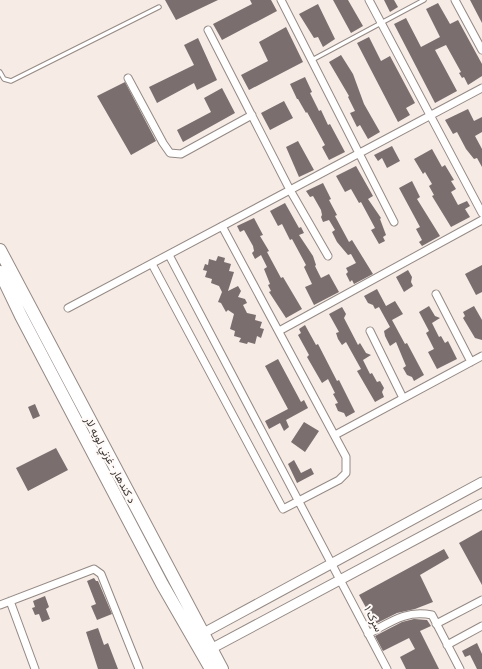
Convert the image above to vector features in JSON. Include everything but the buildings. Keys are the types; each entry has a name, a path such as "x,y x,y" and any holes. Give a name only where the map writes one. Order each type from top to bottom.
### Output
{"highway":[{"name":"د کندهار - غزني لويه لار","path":"0,250 4,279 198,636 207,651 222,669"},
{"name":"د کندهار - غزني لويه لار","path":"207,651 211,669"}],"street":[{"path":"281,0 394,222"},
{"path":"369,0 482,213"},
{"path":"455,0 482,50"},
{"path":"208,30 290,190 328,256"},
{"path":"128,78 163,144 170,153 181,154 252,115"},
{"path":"68,308 482,88"},
{"path":"279,331 482,220"},
{"path":"152,264 283,509 338,480 346,473 346,457 222,226"},
{"name":"سرک ۱","path":"169,255 387,669"},
{"path":"436,294 471,362"},
{"path":"370,332 403,398"},
{"path":"334,435 482,356"},
{"path":"198,636 482,482"},
{"path":"207,651 482,504"},
{"path":"0,604 94,569 101,574 139,669"},
{"path":"436,624 482,600"},
{"path":"10,601 36,669"},
{"path":"368,634 405,615 418,613 432,615 460,669"},
{"path":"447,644 482,626"}],"lane":[{"path":"312,60 424,0"},
{"path":"0,72 4,79 11,81 159,7"}]}
